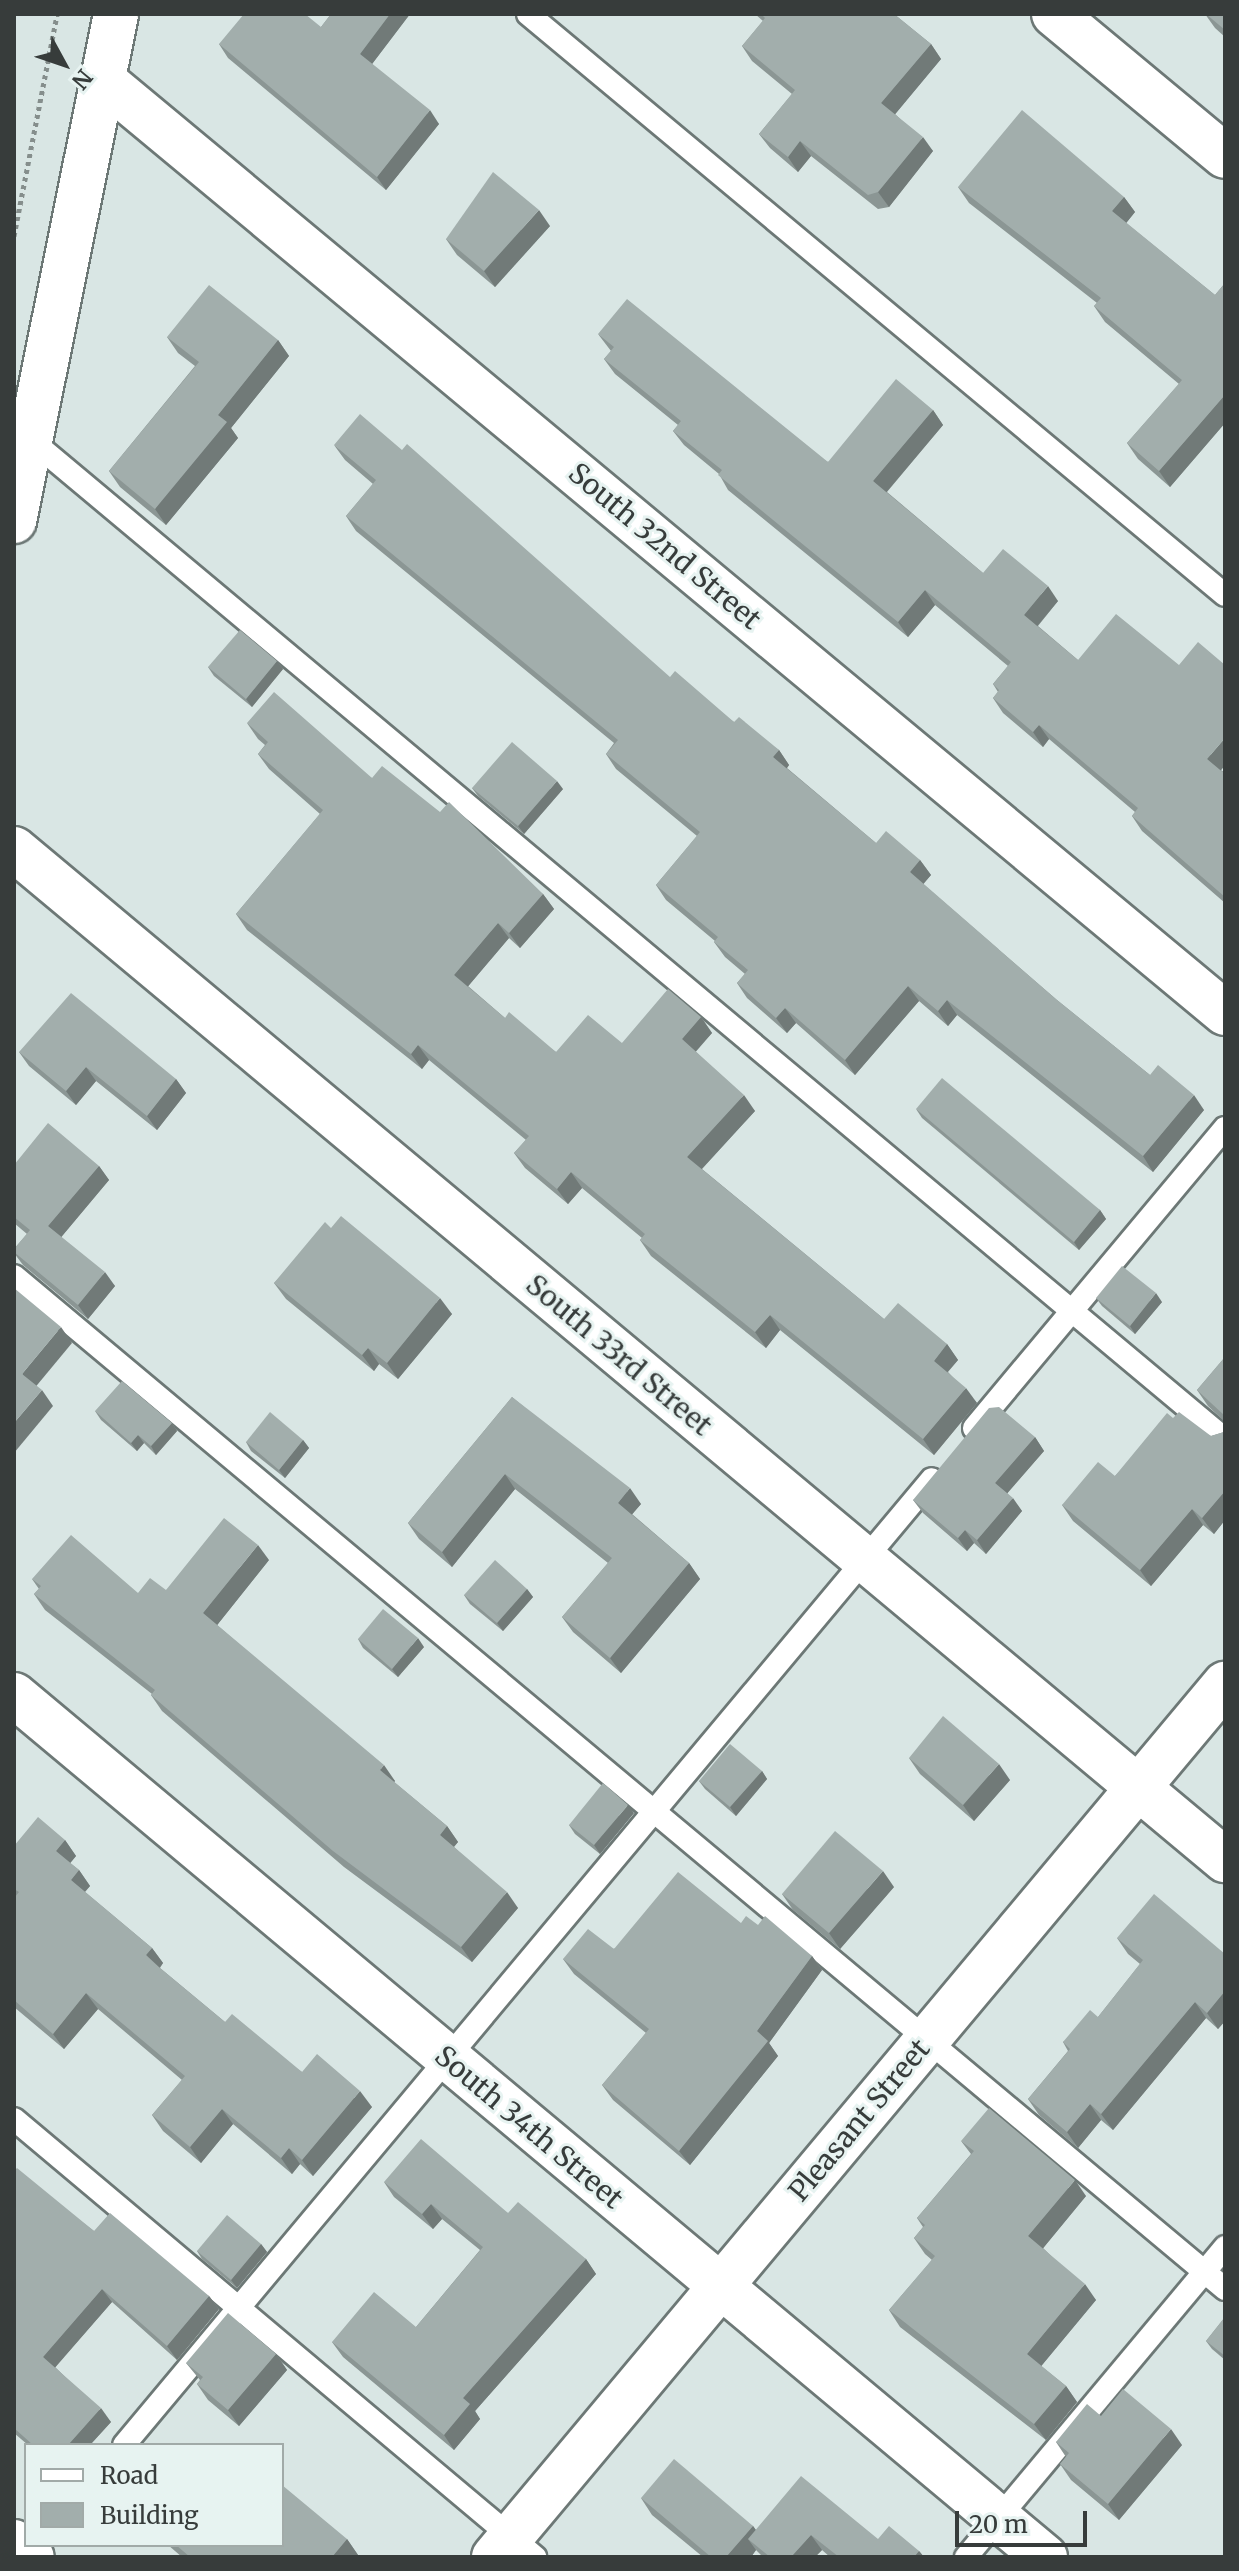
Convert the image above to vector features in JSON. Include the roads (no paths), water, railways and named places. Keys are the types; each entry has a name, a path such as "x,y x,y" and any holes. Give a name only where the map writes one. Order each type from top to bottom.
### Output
{"street":[{"path":"14,521 116,14"},
{"path":"1054,14 1225,156"},
{"name":"South 32nd Street","path":"104,81 1225,1013"},
{"name":"South 33rd Street","path":"14,849 1225,1860"},
{"name":"Pleasant Street","path":"513,2550 719,2286 1225,1684"},
{"name":"South 34th Street","path":"14,1695 1045,2557"},
{"path":"14,2542 31,2557"}],"lane":[{"path":"528,14 1225,595"},
{"path":"31,440 1225,1439"},
{"path":"126,2443 1225,1128"},
{"path":"14,1276 1225,2289"},
{"path":"14,2119 238,2308 513,2550"},
{"path":"966,2557 1225,2247"}]}
